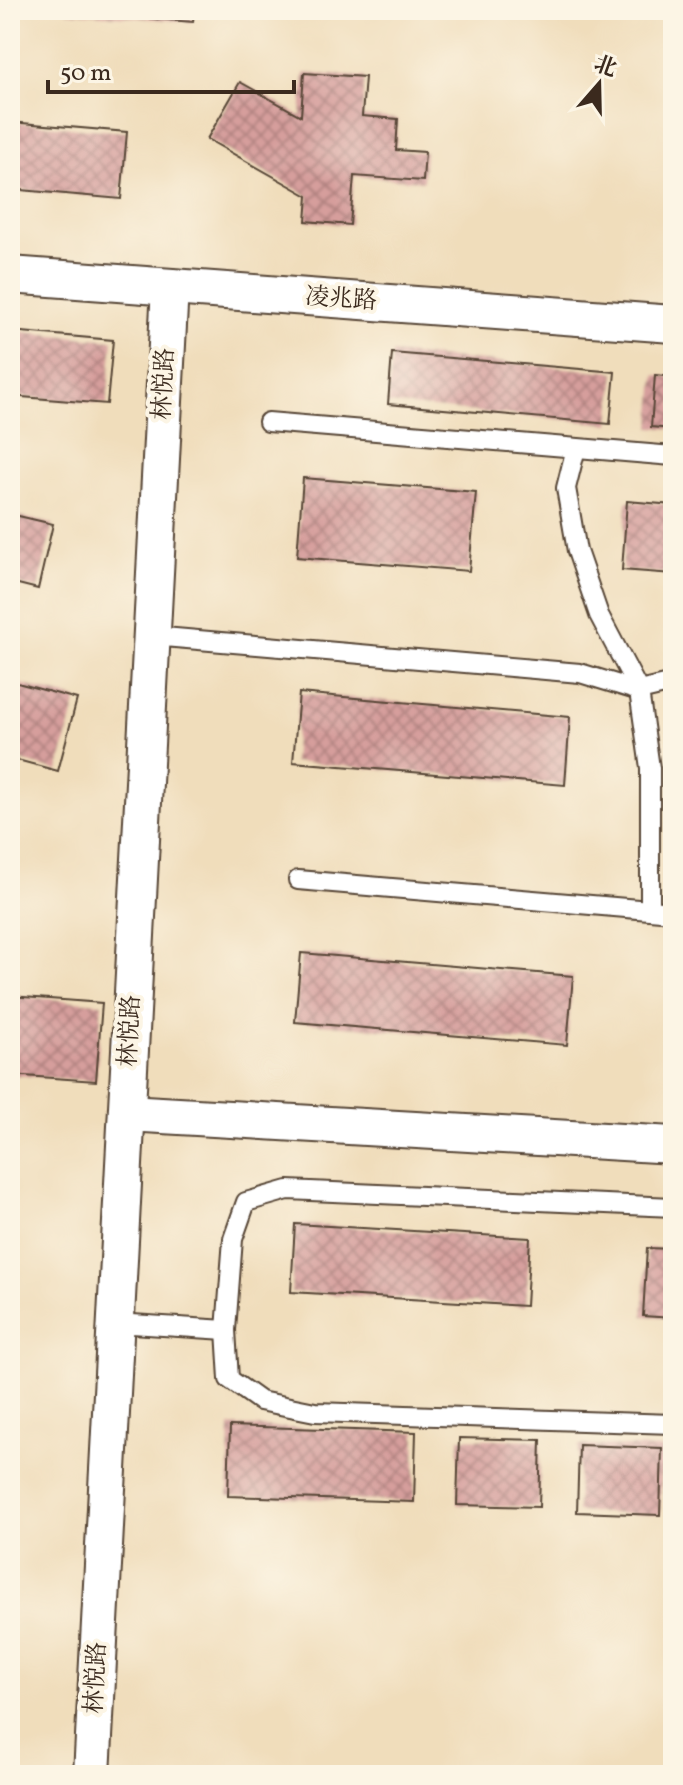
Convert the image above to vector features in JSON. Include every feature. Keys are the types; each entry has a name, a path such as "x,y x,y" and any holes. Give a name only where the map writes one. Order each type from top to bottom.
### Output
{"street":[{"name":"凌兆路","path":"10,275 673,324"},
{"name":"林悦路","path":"92,1775 170,287"},
{"path":"127,1113 673,1145"}],"lane":[{"path":"268,422 673,456"},
{"path":"576,448 566,488 577,551 599,615 639,691 650,768 650,910"},
{"path":"152,636 580,673 639,691 673,683"},
{"path":"298,880 673,912"},
{"path":"673,1207 288,1190 246,1202 233,1239 226,1330 229,1379 260,1401 315,1412 673,1424"},
{"path":"116,1323 226,1330"}],"building":[{"path":"67,10 194,10 193,22"},
{"path":"304,73 365,77 362,116 398,119 396,150 425,152 423,181 354,176 350,225 306,221 308,196 207,139 240,82 301,116"},
{"path":"10,122 127,132 121,199 10,189"},
{"path":"10,331 113,340 107,404 10,396"},
{"path":"392,353 615,372 610,424 388,404"},
{"path":"655,375 673,377 673,429 651,427"},
{"path":"303,478 476,492 469,571 297,557"},
{"path":"627,501 673,505 673,574 622,570"},
{"path":"10,514 53,524 38,589 10,582"},
{"path":"10,681 77,699 58,771 10,758"},
{"path":"299,693 570,717 565,785 293,762"},
{"path":"301,953 573,976 567,1045 295,1022"},
{"path":"10,996 102,1003 96,1081 10,1075"},
{"path":"295,1224 530,1238 526,1306 291,1292"},
{"path":"647,1248 673,1249 673,1318 643,1316"},
{"path":"230,1426 416,1432 414,1502 228,1496"},
{"path":"459,1438 541,1440 539,1507 457,1505"},
{"path":"579,1445 662,1448 660,1515 577,1512"}]}
